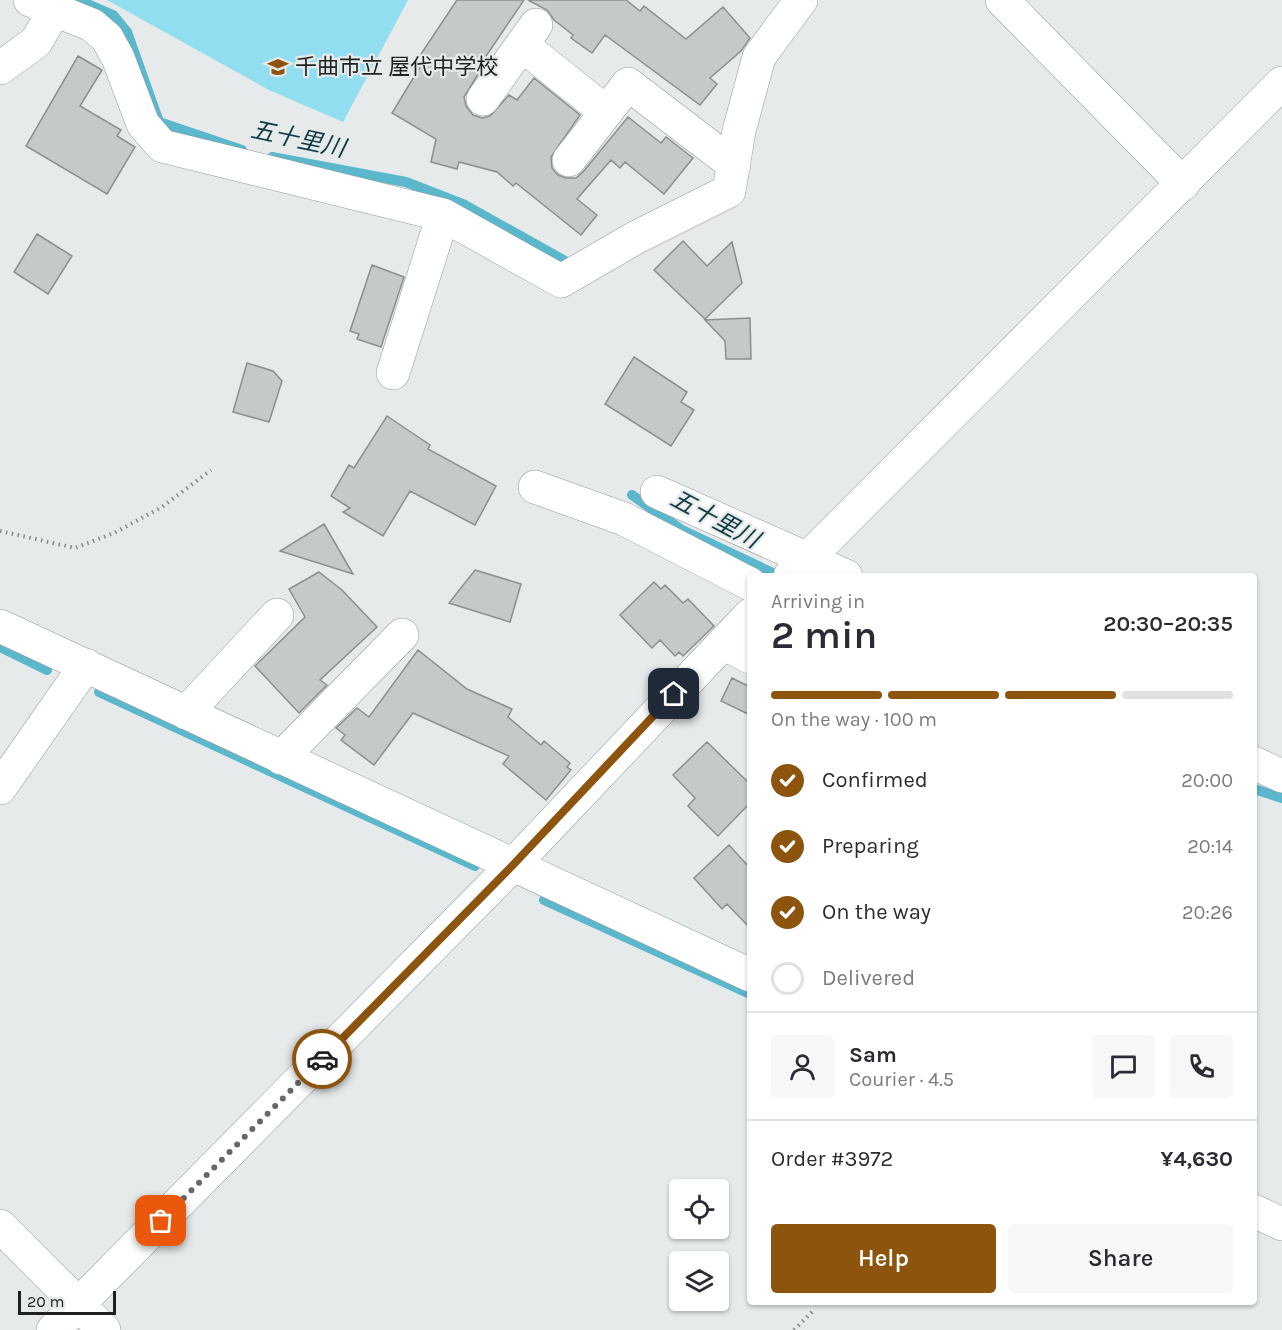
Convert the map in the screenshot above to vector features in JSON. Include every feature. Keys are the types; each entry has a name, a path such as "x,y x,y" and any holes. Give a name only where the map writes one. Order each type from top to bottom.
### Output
{"street":[{"path":"0,68 36,42 42,6 92,25 107,38 118,58 143,124 162,146 443,215 561,281 636,238 729,191 739,131 759,57 801,0"},
{"path":"1002,0 1183,184"},
{"path":"483,99 529,35 606,112"},
{"path":"798,567 1282,83"},
{"path":"569,160 628,84 734,165"},
{"path":"393,373 443,215"},
{"path":"535,487 624,519 747,582"},
{"path":"657,492 798,567 830,573"},
{"path":"186,713 277,615"},
{"path":"53,1330 512,866 736,650 747,622"},
{"path":"0,626 512,866 743,961"},
{"path":"281,758 402,635"},
{"path":"0,788 86,665"},
{"path":"1257,764 1282,776"},
{"path":"1257,1212 1282,1224"},
{"path":"0,1226 104,1330"}],"path":[{"path":"0,531 75,548 114,533 162,507 211,470"},
{"path":"794,1330 815,1309"}],"shaded area":[{"path":"107,0 408,0 343,122 269,90"}],"building":[{"path":"457,0 524,0 476,71 479,73 464,97 466,106 473,115 482,118 490,116 509,95 517,100 534,78 580,115 551,157 552,168 558,175 576,178 628,117 661,143 666,137 693,158 664,194 625,162 620,168 611,160 577,199 597,215 581,235 516,183 513,186 497,172 459,162 457,169 431,162 436,139 392,113 426,57 421,54"},
{"path":"528,0 626,0 640,11 644,6 686,39 723,7 750,38 741,51 710,78 717,84 700,105 605,35 592,53 571,38 573,35 554,20 547,10"},
{"path":"78,56 102,70 80,106 121,130 117,136 135,147 107,194 26,146"},
{"path":"37,234 72,256 48,294 14,272"},
{"path":"683,241 707,266 732,242 742,283 705,319 654,270"},
{"path":"372,265 404,277 381,347 357,339 359,334 350,331"},
{"path":"750,318 751,359 726,359 725,341 705,320"},
{"path":"634,357 687,392 681,402 694,410 671,446 605,404"},
{"path":"247,363 273,371 282,381 269,422 233,412"},
{"path":"387,416 430,445 428,449 496,486 475,525 410,491 383,536 343,512 350,508 331,496 349,465 354,468"},
{"path":"324,524 353,574 280,551"},
{"path":"475,570 521,584 510,622 449,603"},
{"path":"319,572 342,590 377,627 320,680 327,685 299,713 255,666 305,617 289,589"},
{"path":"654,582 661,589 665,585 683,603 688,599 714,626 683,656 679,652 675,656 660,640 652,648 620,615"},
{"path":"418,650 467,689 512,709 508,717 541,745 544,741 570,763 567,767 571,770 546,800 503,764 509,756 413,713 374,765 341,740 345,735 336,728 357,708 369,717"},
{"path":"732,678 747,686 747,714 721,701"},
{"path":"707,742 747,781 747,806 718,836 688,806 695,798 673,775"},
{"path":"729,845 747,865 747,925 727,904 722,909 694,878"}],"waterway":[{"name":"五十里川","path":"78,0 113,15 127,32 159,122 242,150"},
{"name":"五十里川","path":"272,157 406,182 465,205 567,262"},
{"name":"五十里川","path":"632,495 682,530 773,573"},
{"path":"0,647 47,670"},
{"path":"99,692 475,866"},
{"name":"五十里川","path":"1257,790 1282,798"},
{"path":"544,900 747,993"}],"way so far":[{"path":"161,1221 322,1059"}],"place":[{"name":"千曲市立 屋代中学校","path":"278,67"}],"route":[{"path":"322,1059 512,866 674,694"}]}
